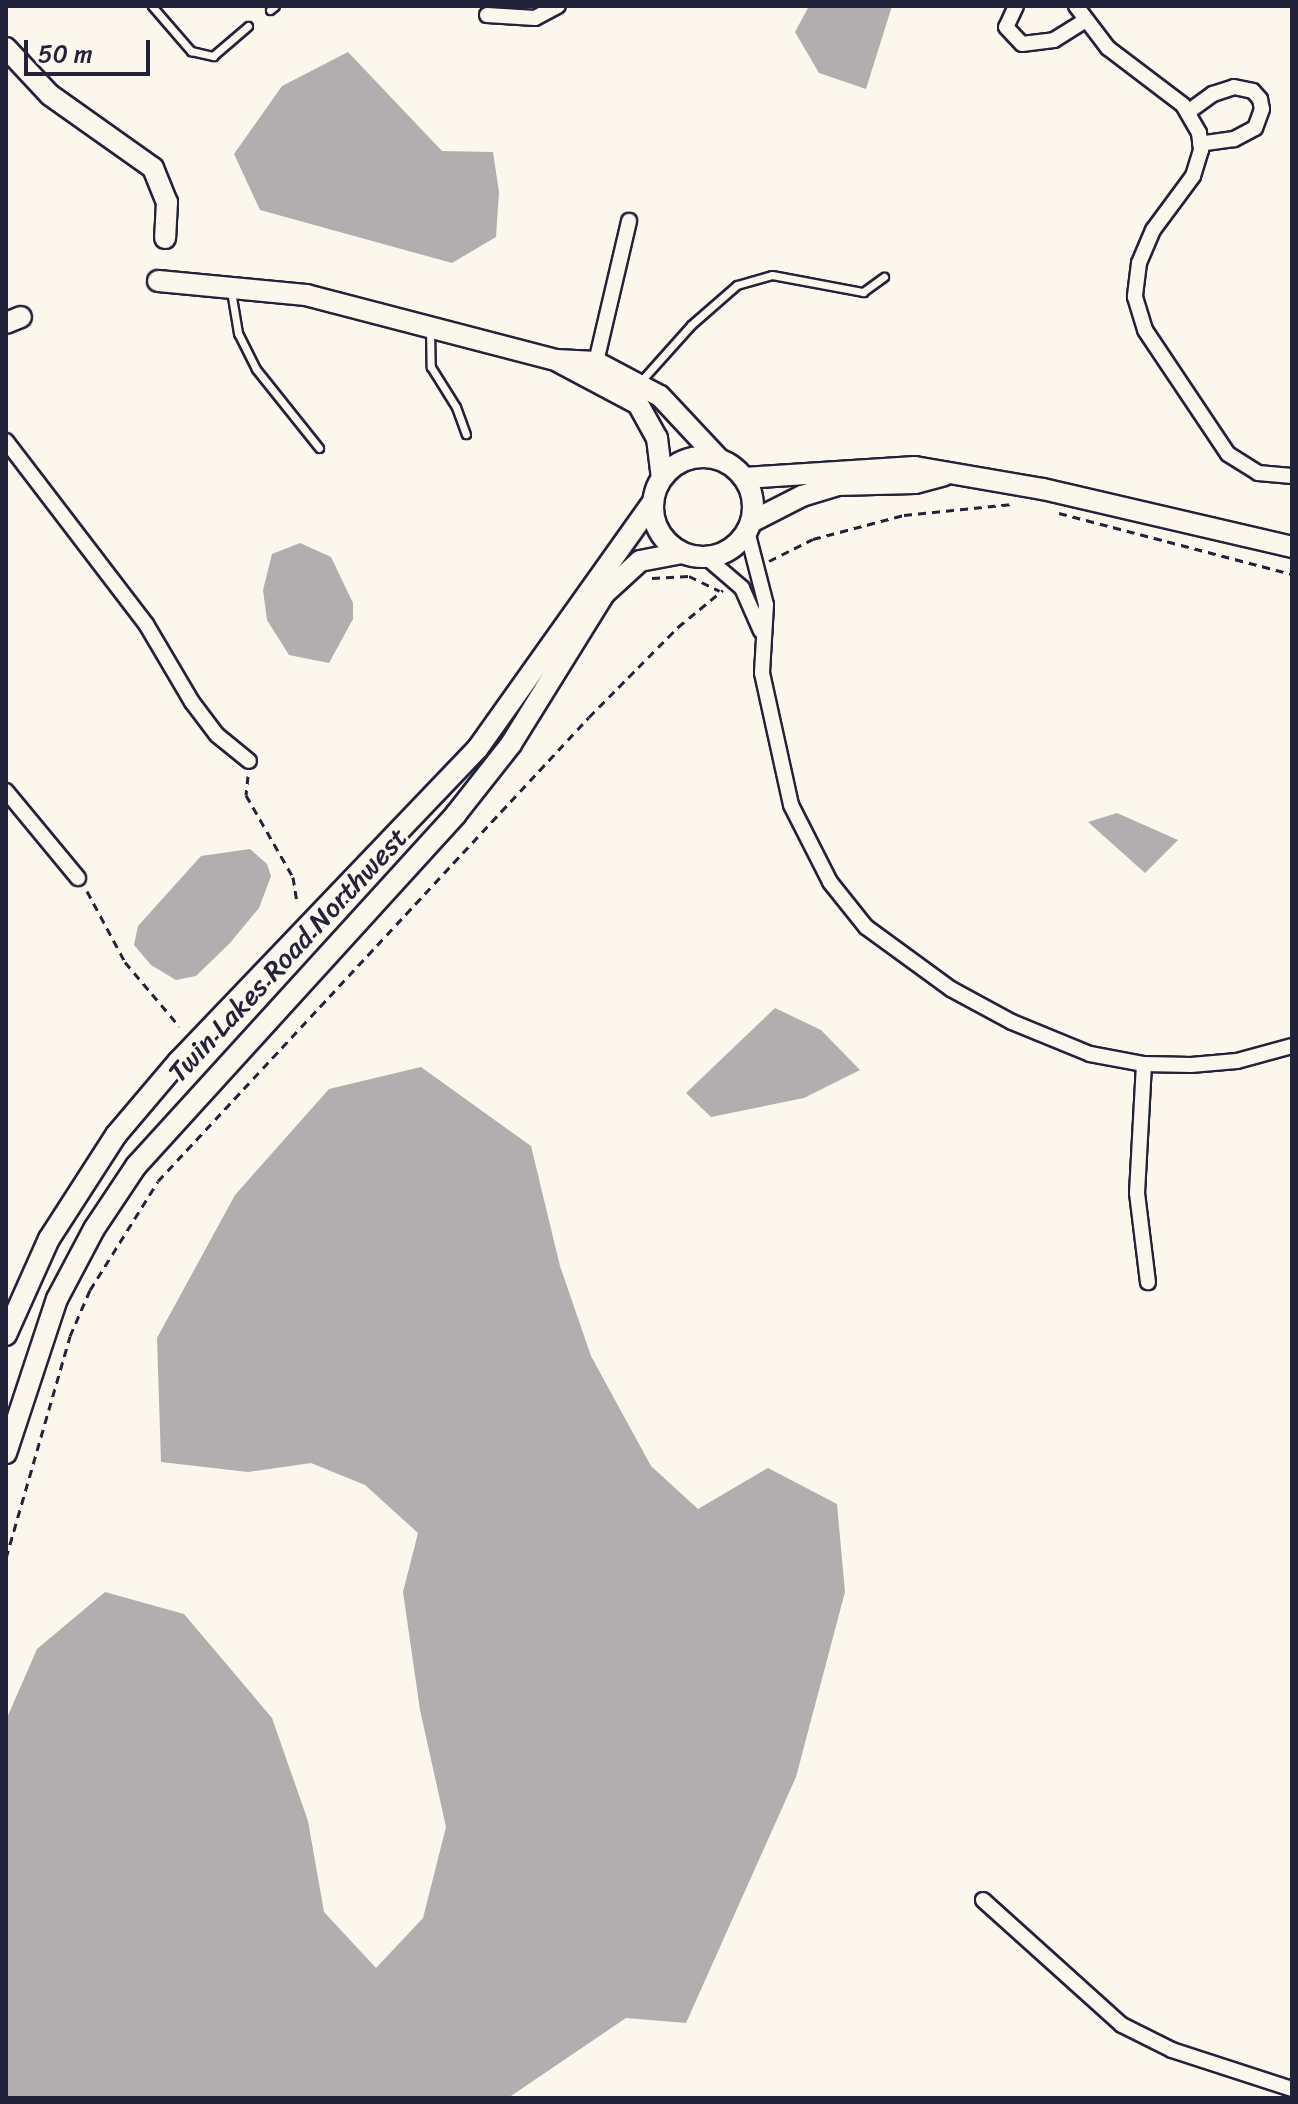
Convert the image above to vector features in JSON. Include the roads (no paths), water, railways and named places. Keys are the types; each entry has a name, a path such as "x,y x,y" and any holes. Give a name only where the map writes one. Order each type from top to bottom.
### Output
{"main road":[{"path":"6,48 50,95 153,168 167,202 165,238"},
{"path":"158,281 230,285 306,295 556,360 596,362 640,383 680,415 719,459 744,478 754,507 749,527"},
{"path":"556,360 638,404 657,438 662,477 653,502 659,532 682,553 707,558 723,554 749,527 802,496 837,485 915,483 944,475"},
{"path":"662,477 688,459 719,459"},
{"path":"744,478 880,467 944,475 1043,489 1292,547"},
{"name":"Twin Lakes Road Northwest","path":"6,1335 49,1239 116,1135 178,1062 478,748 653,502"},
{"name":"Twin Lakes Road Northwest","path":"6,1453 27,1377 57,1299 94,1229 136,1166 456,814 511,744 604,594 640,561 682,553"}],"street":[{"path":"487,15 535,18 558,6"},
{"path":"1016,6 1006,27 1022,44 1054,40 1085,21"},
{"path":"1076,6 1108,48 1172,93 1188,112 1200,144 1193,176 1144,246 1136,280 1139,315 1154,346 1228,454 1258,473 1292,476"},
{"path":"1188,112 1213,94 1234,87 1253,91 1260,99 1262,109 1255,128 1234,139 1200,144"},
{"path":"596,362 629,221"},
{"path":"6,441 146,624 192,702 217,735 249,761"},
{"path":"749,527 763,585 762,673 791,805 801,831 847,906 886,946 1012,1022 1090,1054 1144,1064 1213,1064 1292,1046"},
{"path":"707,558 737,580 761,631"},
{"path":"6,791 78,878"},
{"path":"1144,1064 1137,1193 1148,1282"},
{"path":"983,1900 1122,2025 1172,2050 1292,2089"}],"lane":[{"path":"152,6 191,51 213,56 248,26"},
{"path":"640,383 691,325 737,285 772,275 863,292 884,277"},
{"path":"230,285 238,333 256,369 319,448"},
{"path":"430,326 431,367 466,434"}]}
